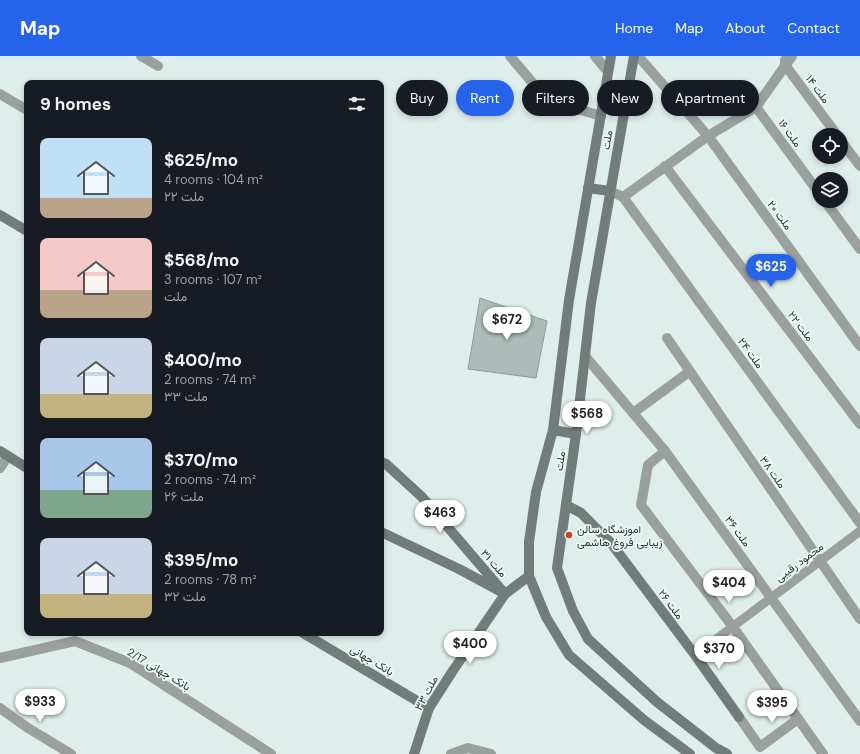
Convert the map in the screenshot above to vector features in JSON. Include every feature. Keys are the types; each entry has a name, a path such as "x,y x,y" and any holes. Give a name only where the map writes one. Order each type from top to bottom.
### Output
{"main road":[{"name":"ملت","path":"607,80 611,56"},
{"name":"ملت","path":"634,56 591,303 576,434 557,568 573,611 588,639 657,702 716,748 727,754"},
{"name":"ملت","path":"601,116 569,300 553,430 536,492 529,542 529,576 546,617 569,655 644,720 690,754"},
{"path":"588,188 610,191"},
{"path":"0,216 24,229"},
{"path":"553,430 576,434"},
{"path":"4,454 24,466"},
{"name":"ملت ۳۱","path":"384,463 422,497 506,594"},
{"name":"ملت ۲۶","path":"566,505 581,513 611,543 695,655 739,717"},
{"path":"384,533 459,569 506,594"},
{"name":"ملت ۳۳","path":"414,754 429,708 452,672 506,594 529,576"},
{"name":"بانک جهانی","path":"308,636 429,708"}],"street":[{"path":"141,56 158,66"},
{"path":"510,56 547,100 597,115"},
{"path":"596,56 608,72"},
{"name":"ملت ۲۰","path":"638,56 708,136 860,346"},
{"path":"759,102 785,60 792,56"},
{"name":"ملت ۱۴","path":"785,60 832,128"},
{"path":"0,94 24,108"},
{"name":"ملت ۱۶","path":"759,111 812,183"},
{"path":"610,191 623,197 708,136 741,116"},
{"path":"848,150 860,166"},
{"name":"ملت ۲۲","path":"665,166 860,424"},
{"name":"ملت ۲۴","path":"623,197 860,523"},
{"path":"830,208 860,249"},
{"name":"ملت ۳۸","path":"667,338 860,619"},
{"name":"ملت ۳۶","path":"585,356 665,451 860,721"},
{"path":"633,413 689,372"},
{"path":"665,451 648,465 641,505 733,627 823,754"},
{"path":"0,468 4,454"},
{"name":"بانک جهانی 2/17","path":"0,658 75,641 130,663 271,754"},
{"path":"1,710 71,754"},
{"name":"ملت ۲۶","path":"739,717 760,748 798,719"},
{"path":"452,754 468,748 491,754"}],"lane":[{"name":"محمود رقیبی","path":"695,655 860,531"}],"building":[{"path":"480,298 547,321 536,378 468,369"}],"place":[{"name":"اموزشگاه سالن زیبایی فروغ هاشمی","path":"569,535"}]}
